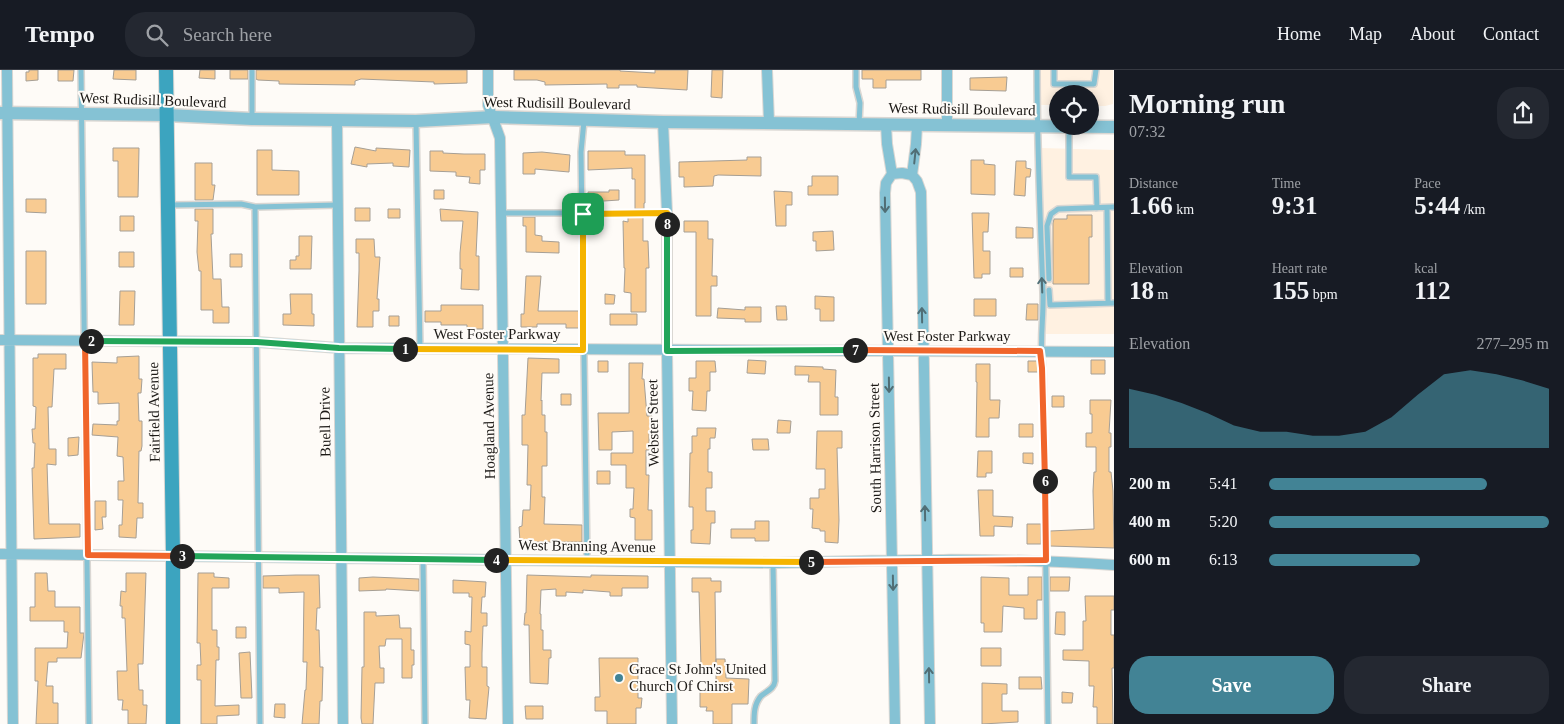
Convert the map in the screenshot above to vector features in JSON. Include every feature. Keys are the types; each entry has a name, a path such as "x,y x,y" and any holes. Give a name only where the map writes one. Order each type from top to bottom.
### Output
{"main road":[{"name":"Fairfield Avenue","path":"166,70 173,556 173,724"}],"street":[{"path":"7,70 4,113 4,340 12,554 13,724"},
{"name":"Hoagland Avenue","path":"488,70 488,104 500,138 508,724"},
{"path":"768,70 769,122"},
{"path":"946,70 947,125"},
{"name":"West Rudisill Boulevard","path":"4,113 416,121 494,117 663,122 916,125 1048,124"},
{"name":"Buell Drive","path":"337,120 343,724"},
{"name":"Webster Street","path":"663,122 667,213 672,724"},
{"name":"South Harrison Street","path":"886,124 892,174 886,183 885,193 895,724"},
{"path":"912,175 916,144 916,125"},
{"name":"West Rudisill Boulevard","path":"1099,125 1114,127"},
{"path":"892,174 912,175 917,181 921,192 922,350 930,724"},
{"name":"West Foster Parkway","path":"4,340 257,342 339,348 503,350 1114,352"},
{"name":"West Branning Avenue","path":"0,554 773,563 892,560 1046,560 1114,565"}],"lane":[{"path":"81,70 89,724"},
{"path":"252,70 252,119"},
{"path":"856,70 856,87 860,103 859,124"},
{"path":"1037,70 1048,124 1040,351 1042,368 1048,724"},
{"path":"1054,70 1054,84 1068,85 1094,84 1096,70"},
{"path":"584,120 581,152 587,561"},
{"path":"416,121 420,349"},
{"path":"1069,135 1069,177 1096,177 1097,208"},
{"path":"167,205 241,204 255,207 338,205"},
{"path":"255,207 260,724"},
{"path":"1049,279 1047,226 1051,214 1058,209 1114,207"},
{"path":"1043,304 1111,303 1107,208"},
{"path":"500,213 667,213"},
{"path":"1049,290 1050,305"},
{"path":"423,559 425,724"},
{"path":"754,724 754,712 760,698 773,688 775,681 773,563"}],"shaded area":[{"path":"1041,70 1113,70 1113,104 1099,106 1099,85 1049,85 1049,105 1041,105"},
{"path":"1041,148 1114,150 1114,334 1046,334"}],"building":[{"path":"29,70 38,70 38,80 26,81 26,72 29,72"},
{"path":"58,70 74,70 73,81 58,81"},
{"path":"114,70 136,70 136,80 113,79"},
{"path":"200,70 215,70 215,79 199,78"},
{"path":"230,70 248,70 248,79 230,79"},
{"path":"256,70 467,70 467,83 434,84 434,82 361,79 355,81 355,85 279,84 279,81 256,79"},
{"path":"514,70 620,70 655,73 655,70 688,70 687,90 637,87 637,85 619,85 619,88 607,88 607,84 545,85 545,82 537,80 514,80"},
{"path":"712,70 723,70 722,98 711,97"},
{"path":"862,70 921,70 921,80 886,80 886,88 873,88 873,79 862,79"},
{"path":"1007,77 1006,91 970,90 970,78"},
{"path":"355,147 376,151 376,148 410,150 409,167 393,166 393,163 367,164 367,167 351,164"},
{"path":"113,148 139,148 138,197 118,197 118,161 113,161"},
{"path":"257,150 272,150 272,170 299,171 299,195 257,195"},
{"path":"430,151 485,154 485,170 480,170 480,184 469,183 470,177 456,176 456,172 430,171"},
{"path":"588,151 625,151 625,155 645,155 644,209 635,209 635,179 632,179 632,168 588,170"},
{"path":"542,152 570,155 569,172 535,169 535,174 523,174 523,153"},
{"path":"747,157 761,157 761,176 718,175 714,176 713,186 684,187 684,177 679,177 679,162 747,160"},
{"path":"971,160 984,160 984,164 995,165 995,195 971,194"},
{"path":"1016,161 1026,161 1026,168 1031,169 1030,177 1026,177 1025,196 1014,195"},
{"path":"195,163 212,163 212,185 215,185 213,200 195,200"},
{"path":"812,176 838,176 838,195 808,195 808,186 812,186"},
{"path":"434,190 444,190 444,199 434,199"},
{"path":"609,190 619,190 619,200 589,202 588,192 609,192"},
{"path":"774,191 792,192 792,205 786,205 786,226 776,226"},
{"path":"26,199 46,199 46,213 26,212"},
{"path":"355,208 370,208 370,221 355,221"},
{"path":"195,209 213,209 213,234 211,234 213,279 221,279 222,307 229,307 229,323 213,323 213,310 201,310 201,271 199,271 197,252 198,221 195,221"},
{"path":"388,209 400,209 400,218 388,218"},
{"path":"440,209 478,212 476,256 479,256 479,290 461,289 462,269 460,269 460,253 463,221 441,221"},
{"path":"972,213 989,213 988,232 983,232 983,251 990,251 990,274 982,274 982,278 974,278"},
{"path":"1067,215 1092,215 1092,237 1089,237 1089,284 1053,284 1053,223 1054,219 1067,219"},
{"path":"120,216 134,216 134,231 120,231"},
{"path":"523,217 535,217 535,235 542,236 542,241 559,242 559,253 526,252 526,226 523,226"},
{"path":"628,217 643,217 643,241 648,241 649,268 646,268 646,312 631,312 631,293 624,292 623,221 628,222"},
{"path":"684,221 708,221 708,239 713,239 712,276 717,276 717,286 711,286 711,316 696,316 696,232 684,232"},
{"path":"1016,227 1033,228 1033,238 1016,238"},
{"path":"833,231 834,250 816,251 816,241 813,241 813,232"},
{"path":"299,236 312,236 311,269 290,269 290,260 296,260 296,256 299,256"},
{"path":"356,239 374,239 375,257 380,257 377,299 379,299 379,311 373,311 373,327 357,327 359,253 356,253"},
{"path":"26,251 46,251 46,304 26,304"},
{"path":"119,252 134,252 134,267 119,267"},
{"path":"230,254 242,254 242,267 230,267"},
{"path":"1010,268 1023,268 1023,277 1010,277"},
{"path":"526,276 541,276 538,311 579,311 579,328 566,328 566,324 537,324 537,327 521,327 521,314 524,314"},
{"path":"120,291 135,291 134,325 119,325"},
{"path":"290,294 312,294 314,326 283,325 283,314 291,314"},
{"path":"605,294 615,295 614,304 605,304"},
{"path":"815,296 834,297 834,321 820,321 820,309 815,309"},
{"path":"974,299 996,299 996,316 974,316"},
{"path":"1027,304 1038,304 1038,320 1026,320"},
{"path":"441,305 483,305 483,329 467,329 467,325 441,325 441,322 425,322 425,311 441,311"},
{"path":"776,306 786,306 787,320 777,320"},
{"path":"745,307 761,307 761,322 745,322 745,319 717,318 718,308 745,310"},
{"path":"610,314 637,314 637,325 610,325"},
{"path":"389,316 399,316 399,326 389,326"},
{"path":"38,354 66,354 66,369 54,369 52,407 48,407 49,449 56,449 56,465 47,464 49,524 80,524 80,537 34,539 32,468 34,468 35,443 33,443 32,429 35,429 36,407 33,406 33,358 38,358"},
{"path":"139,356 139,379 142,379 141,393 138,393 139,421 142,421 142,446 141,451 139,451 138,503 143,503 143,518 137,518 136,538 119,537 119,525 122,525 123,500 118,500 118,481 124,481 123,457 117,456 118,437 92,435 93,424 117,425 117,421 119,421 119,403 98,404 98,392 93,392 92,362 117,363 117,357"},
{"path":"528,358 559,359 559,373 542,373 542,415 545,415 545,432 547,432 547,466 542,466 542,497 545,497 544,524 582,525 582,542 520,542 519,527 522,526 523,510 530,510 531,485 527,485 528,445 522,445 522,415 525,415"},
{"path":"748,360 766,361 765,374 747,373"},
{"path":"1091,360 1105,360 1105,374 1091,374"},
{"path":"598,361 608,361 608,372 598,372"},
{"path":"696,361 715,361 716,372 710,372 710,391 707,391 706,411 692,410 693,391 689,391 689,378 696,378"},
{"path":"1028,361 1038,361 1039,372 1028,372"},
{"path":"629,363 643,363 642,379 644,379 647,416 652,416 652,431 649,431 649,450 646,450 646,475 649,475 648,510 652,510 652,540 635,540 635,518 630,517 630,509 633,509 634,488 626,488 626,465 611,465 611,453 633,453 633,431 612,432 612,450 599,450 598,413 629,413"},
{"path":"976,364 990,364 990,400 1000,400 999,418 989,418 989,437 976,437"},
{"path":"795,366 823,367 823,369 836,370 835,397 838,397 838,415 820,415 820,382 808,382 809,375 795,375"},
{"path":"561,394 571,394 571,405 561,405"},
{"path":"1052,396 1064,396 1064,407 1052,407"},
{"path":"1090,400 1111,400 1109,472 1111,472 1113,491 1114,548 1050,546 1050,531 1094,529 1093,491 1094,472 1096,472 1096,447 1086,447 1086,433 1092,433"},
{"path":"778,420 791,421 790,433 777,433"},
{"path":"1019,424 1033,424 1033,437 1019,437"},
{"path":"697,428 716,428 715,438 710,438 710,449 708,449 708,472 712,472 712,488 706,488 706,511 715,511 715,523 711,523 710,544 691,543 693,507 689,507 690,453 692,453 692,436 697,436"},
{"path":"817,431 842,431 842,448 837,448 838,543 825,542 825,531 812,528 813,509 810,509 810,498 819,498 819,489 825,489 825,469 816,469"},
{"path":"79,437 78,455 68,456 68,438"},
{"path":"752,439 768,439 769,450 753,450"},
{"path":"978,451 992,451 992,473 986,473 986,477 977,477"},
{"path":"1023,453 1033,453 1033,464 1023,463"},
{"path":"597,471 610,471 610,484 597,484"},
{"path":"978,490 993,490 993,516 1013,517 1012,527 994,526 994,536 980,536"},
{"path":"95,501 106,501 106,517 102,517 103,529 95,530"},
{"path":"755,521 769,521 769,541 755,541 755,538 731,538 731,529 755,529"},
{"path":"1027,524 1041,524 1041,544 1027,544"},
{"path":"35,573 47,573 48,591 55,591 55,607 80,607 80,633 84,633 81,658 57,658 57,662 48,662 46,686 53,686 53,703 58,703 58,724 36,724 38,681 35,681 35,648 67,648 68,632 64,632 64,621 30,621 30,607 35,607"},
{"path":"126,573 146,573 143,664 138,664 139,690 143,690 143,705 147,705 146,724 128,724 128,710 122,710 123,700 118,700 117,671 127,671 125,618 122,618 122,606 120,606 121,591 126,592"},
{"path":"198,573 214,573 214,577 229,578 229,588 212,588 212,630 217,630 217,647 219,647 219,660 216,660 215,706 239,705 239,715 217,716 217,724 201,724 201,680 197,680 197,665 201,665 200,643 197,643"},
{"path":"319,575 320,608 317,608 316,630 319,630 320,667 323,667 319,724 302,724 307,662 303,662 304,592 279,593 279,588 263,588 263,576"},
{"path":"527,575 648,576 648,588 622,588 622,596 610,596 610,592 583,590 583,593 566,592 566,596 556,596 556,589 541,590 540,614 541,630 543,630 543,650 551,650 548,684 530,683 529,625 524,625"},
{"path":"981,577 1009,578 1009,595 1028,595 1028,577 1042,577 1042,600 1037,600 1037,619 1024,619 1024,608 1003,606 1002,632 984,632 984,623 981,623"},
{"path":"1050,577 1070,577 1069,591 1050,591"},
{"path":"359,578 419,579 419,591 386,589 359,591"},
{"path":"692,578 711,578 711,581 721,581 721,592 715,592 716,666 701,666 699,592 692,592"},
{"path":"453,580 486,582 485,597 482,597 481,613 487,613 487,626 483,626 482,653 482,667 487,667 487,686 489,687 486,719 469,718 470,700 466,700 465,667 470,667 470,645 465,644 465,631 471,632 472,597 469,597 469,593 453,593"},
{"path":"1085,596 1114,596 1114,610 1111,610 1111,635 1114,635 1114,668 1112,668 1113,724 1097,724 1097,707 1093,707 1094,686 1089,686 1089,661 1063,660 1063,650 1083,650 1083,621 1086,621"},
{"path":"364,612 376,612 376,616 399,615 400,628 411,628 411,650 414,650 412,678 402,678 402,639 386,639 385,646 379,646 380,668 384,668 384,683 375,683 373,724 362,724 361,718 362,667 364,667"},
{"path":"1056,612 1065,612 1065,635 1055,634"},
{"path":"236,627 246,627 246,638 236,638"},
{"path":"981,648 1001,648 1001,666 981,666"},
{"path":"250,652 252,698 241,698 239,653"},
{"name":"Grace St John's United Church Of Chirst","path":"599,658 638,658 638,698 642,698 641,708 636,708 636,724 607,724 607,711 595,711 595,697 600,697"},
{"path":"716,659 725,659 726,678 749,679 748,704 732,704 732,724 713,724 713,711 706,711 707,707 700,707 700,692 716,692"},
{"path":"1019,677 1041,677 1042,689 1019,689"},
{"path":"982,683 1007,684 1007,694 1002,694 1002,711 1018,711 1018,722 982,724"},
{"path":"1062,692 1073,693 1072,703 1062,703"},
{"path":"275,704 285,704 285,718 274,717"},
{"path":"525,706 543,706 543,719 526,719"}],"place":[{"name":"Grace St John's United Church Of Chirst","path":"619,678"}],"route":[{"path":"667,213 667,351 1040,351 1046,502 1046,560 892,560 773,563 88,555 85,341 257,342 339,348 583,350 583,214 667,213"}]}
